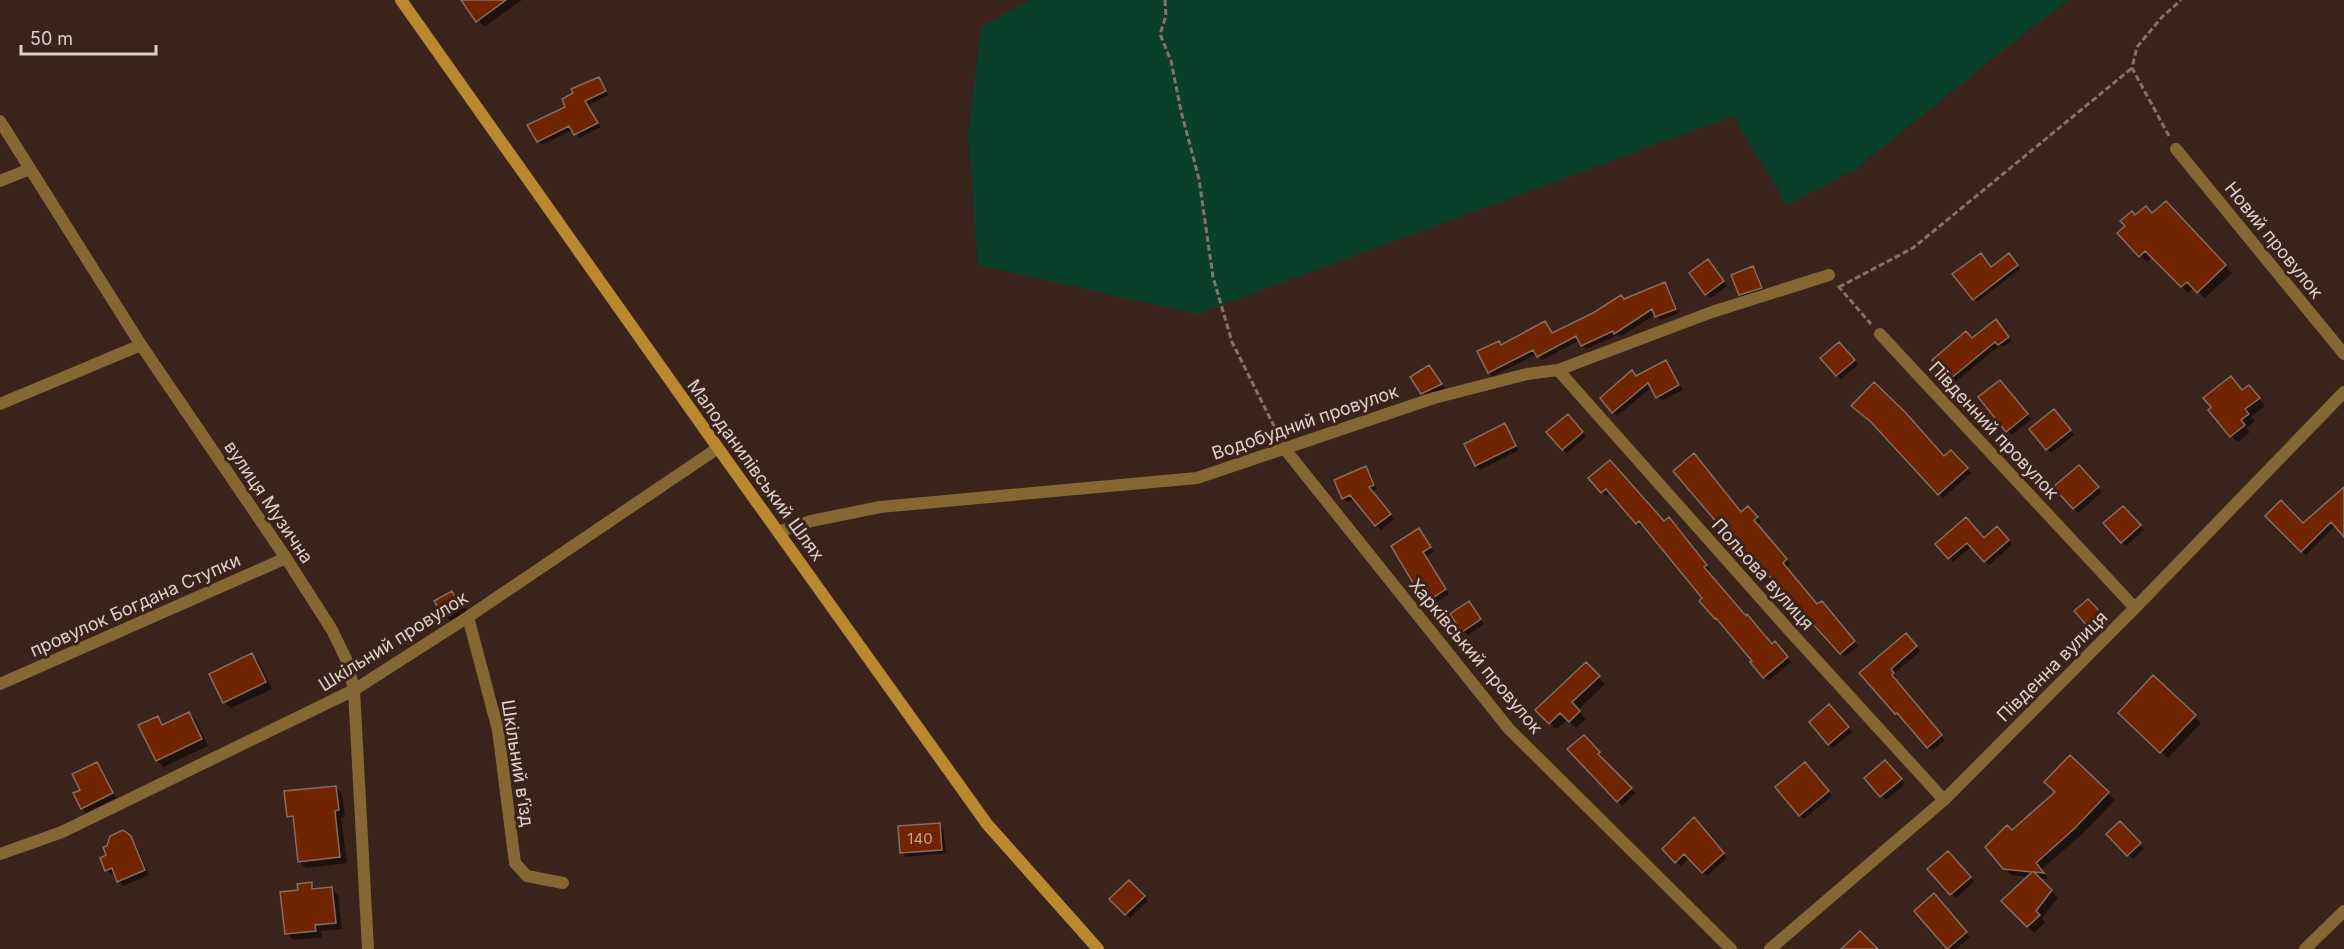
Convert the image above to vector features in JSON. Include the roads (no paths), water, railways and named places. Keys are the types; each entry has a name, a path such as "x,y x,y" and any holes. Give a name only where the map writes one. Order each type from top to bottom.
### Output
{"main road":[{"name":"Малоданилівський Шлях","path":"401,0 987,824 1098,949"}],"street":[{"name":"вулиця Музична","path":"0,121 141,345 332,630 347,661 354,690 368,949"},
{"name":"Новий провулок","path":"2176,149 2344,354"},
{"path":"0,182 30,169"},
{"name":"Водобудний провулок","path":"778,532 811,521 880,507 1197,478 1434,398 1527,374 1558,370 1712,312 1828,275"},
{"name":"Південний провулок","path":"1880,334 2135,608"},
{"path":"0,404 141,345"},
{"name":"Польова вулиця","path":"1558,370 1944,800"},
{"name":"Південна вулиця","path":"1770,949 1944,800 2135,608 2344,392"},
{"name":"Шкільний провулок","path":"0,854 62,832 354,690 468,617 718,448"},
{"name":"Харківський провулок","path":"1284,448 1509,729 1731,949"},
{"name":"провулок Богдана Ступки","path":"0,684 285,558"},
{"name":"Шкільний в’їзд","path":"468,617 498,730 515,863 526,876 563,883"},
{"path":"2305,949 2344,911"}]}
